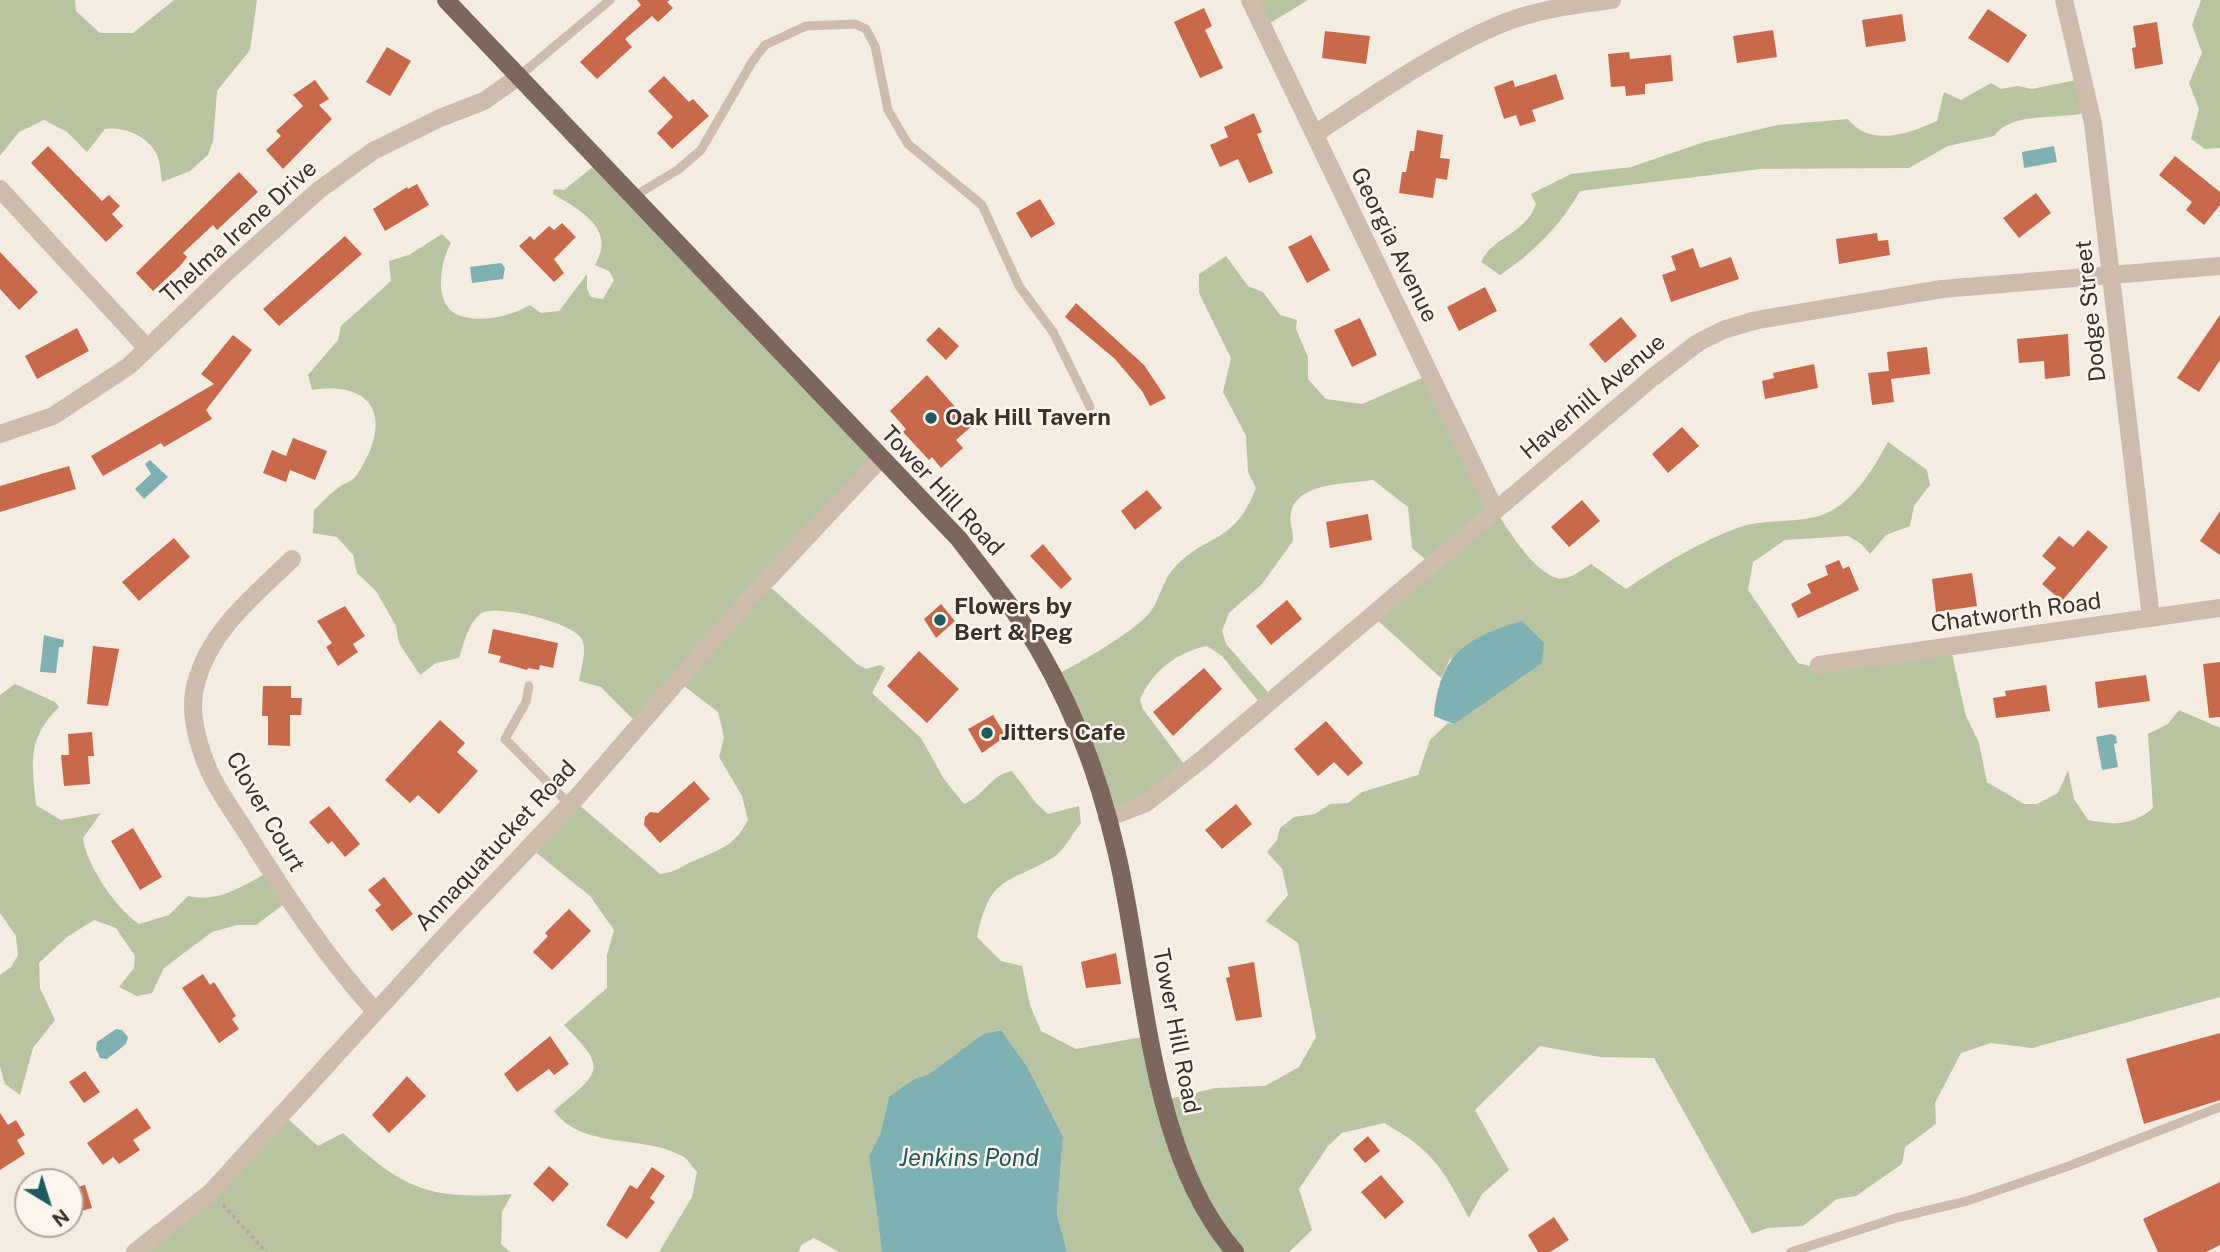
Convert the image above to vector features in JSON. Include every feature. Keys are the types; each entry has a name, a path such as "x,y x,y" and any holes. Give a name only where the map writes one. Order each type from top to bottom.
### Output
{"main road":[{"name":"Tower Hill Road","path":"446,0 880,460 959,539 1023,625 1058,688 1087,749 1117,853 1173,1137 1197,1192 1235,1252"}],"street":[{"name":"Georgia Avenue","path":"1250,0 1495,510"},
{"path":"1315,134 1421,66 1496,26 1550,10 1612,0"},
{"name":"Dodge Street","path":"2064,0 2093,124 2113,276 2151,618"},
{"name":"Thelma Irene Drive","path":"0,434 53,416 94,392 147,348 319,190 373,151 440,118 484,101 518,76"},
{"path":"0,189 147,348"},
{"name":"Haverhill Avenue","path":"1107,818 1146,803 1200,761 1652,378 1699,342 1723,330 1818,308 1942,289 2220,265"},
{"name":"Annaquatucket Road","path":"135,1252 211,1192 375,1011 570,805 744,604 880,460"},
{"name":"Clover Court","path":"292,559 230,619 206,654 195,686 194,717 210,773 231,808 289,900 350,984 375,1011"},
{"name":"Chatworth Road","path":"1819,665 2220,608"}],"lane":[{"path":"518,76 610,0"},
{"path":"632,198 679,169 701,150 733,99 752,62 765,45 806,26 855,23 866,29 875,46 888,110 908,144 982,205 1018,286 1053,332 1090,407"},
{"path":"529,686 526,702 505,739 570,805"},
{"path":"1791,1252 1896,1218 1967,1201 2057,1170 2220,1107"}],"path":[{"path":"211,1192 266,1252"}],"green space":[{"path":"0,0 75,0 76,11 100,33 133,33 174,0 257,0 250,50 217,91 213,141 208,155 190,171 162,182 157,155 148,142 135,134 120,129 105,129 87,152 67,132 44,120 19,132 0,156"},
{"path":"1255,0 1308,0 1267,25"},
{"path":"2201,0 2220,0 2220,148 2205,149 2191,139 2199,109 2189,83 2202,53 2192,25"},
{"path":"2076,80 2084,113 2012,123 1994,136 1948,146 1909,168 1760,169 1580,191 1555,227 1535,248 1500,275 1481,262 1493,246 1517,229 1531,214 1536,204 1531,194 1571,174 1631,167 1704,142 1778,125 1848,119 1867,133 1879,136 1903,133 1937,121 1944,92 1961,100 1991,83 2001,89 2018,86 2032,89"},
{"path":"599,162 879,458 767,584 857,664 866,669 880,665 885,668 872,693 921,738 944,779 964,804 992,781 1012,771 1036,803 1048,814 1079,806 1081,823 1065,846 1054,857 1002,884 988,902 977,937 1001,961 1022,966 1030,1005 1041,1031 1076,1049 1153,1035 1169,1099 1216,1088 1265,1086 1299,1067 1316,1037 1298,943 1266,921 1288,895 1282,869 1267,852 1277,840 1280,828 1294,817 1315,814 1330,804 1348,803 1362,792 1418,775 1430,740 1448,723 1454,724 1451,657 1441,678 1375,618 1432,565 1412,548 1408,507 1373,480 1324,486 1303,495 1295,503 1291,513 1293,541 1262,584 1229,613 1222,631 1226,644 1275,700 1263,707 1222,656 1207,646 1185,653 1166,665 1151,681 1140,700 1143,709 1189,771 1111,819 1054,676 1106,646 1144,619 1174,568 1198,548 1229,529 1248,506 1256,488 1248,472 1246,436 1223,392 1231,358 1199,293 1199,274 1226,256 1248,286 1263,292 1280,315 1297,320 1296,329 1308,357 1308,379 1326,399 1362,404 1429,375 1502,520 1539,567 1557,578 1570,576 1591,564 1626,589 1695,547 1740,527 1806,519 1828,513 1859,487 1888,442 1927,470 1930,485 1914,506 1910,526 1886,535 1870,554 1860,543 1848,536 1785,540 1753,562 1748,590 1798,663 1813,667 1951,650 1966,716 1979,743 1987,782 2024,804 2037,804 2058,793 2068,770 2074,799 2088,820 2122,823 2138,818 2153,808 2148,734 2168,724 2179,710 2220,728 2220,997 2032,1048 1991,1043 1961,1053 1935,1103 1936,1124 1905,1147 1902,1164 1856,1196 1837,1199 1803,1226 1767,1228 1752,1234 1654,1058 1600,1057 1540,1046 1475,1110 1509,1170 1482,1194 1469,1218 1436,1163 1415,1143 1384,1123 1342,1133 1328,1146 1299,1189 1312,1230 1289,1252 1067,1252 1057,1214 1063,1136 1027,1066 1001,1030 983,1034 929,1074 914,1079 889,1098 880,1135 869,1156 882,1252 839,1252 814,1238 801,1245 799,1252 659,1252 692,1197 697,1172 682,1156 666,1149 597,1137 566,1123 554,1111 581,1088 593,1071 593,1062 588,1052 564,1025 607,988 607,955 614,930 590,896 534,851 578,804 660,874 675,870 726,846 748,820 742,796 719,757 724,737 718,712 680,683 638,724 601,687 579,681 584,648 581,638 574,632 549,620 501,611 488,611 476,618 469,628 459,658 436,663 420,675 399,643 396,626 376,591 357,573 353,555 337,537 313,533 314,510 335,490 356,476 374,440 376,424 373,410 365,400 353,392 335,389 312,390 308,375 338,340 341,326 391,281 389,261 409,255 442,234 451,243 442,272 442,294 452,311 470,318 497,317 530,305 541,313 559,311 587,274 587,289 591,297 603,299 614,280 609,271 595,265 601,252 602,241 598,231 584,214 553,194 554,189 564,190"},
{"path":"15,684 55,702 59,707 48,719 36,741 33,764 36,805 61,820 101,813 83,838 85,849 96,873 130,917 139,924 169,915 188,896 200,898 221,895 270,871 287,902 256,925 237,925 212,932 164,968 152,993 137,996 119,987 134,968 135,956 116,928 94,920 67,937 39,963 40,988 55,1020 33,1048 20,1095 5,1084 0,1066 0,975 11,967 18,955 16,936 0,913 0,695"},
{"path":"286,1117 318,1146 343,1133 383,1167 419,1187 459,1195 512,1194 502,1212 501,1244 510,1252 137,1252"}],"water":[{"path":"2054,146 2057,162 2024,168 2022,152"},
{"path":"501,263 505,268 503,279 472,283 470,267"},
{"path":"150,460 168,477 144,499 135,489 151,474 145,464"},
{"path":"1522,621 1544,643 1542,663 1454,724 1434,716 1442,677 1459,652 1485,634"},
{"path":"44,635 64,640 63,647 59,647 56,673 40,672"},
{"path":"2112,734 2116,736 2117,743 2114,744 2118,767 2102,770 2096,737"},
{"path":"116,1029 122,1030 128,1037 126,1044 107,1059 100,1058 96,1049 97,1042"},
{"name":"Jenkins Pond","path":"1001,1030 1027,1066 1063,1136 1057,1214 1067,1252 882,1252 869,1156 880,1135 889,1097 914,1079 929,1074 983,1034"}],"building":[{"path":"637,0 670,0 667,2 673,8 658,22 652,16 625,39 632,47 597,79 580,62 641,5"},
{"path":"1204,8 1212,26 1205,30 1223,68 1200,78 1174,22"},
{"path":"1988,9 2027,35 2008,63 1968,38"},
{"path":"1902,14 1906,41 1866,47 1862,20"},
{"path":"2157,22 2163,64 2135,69 2133,26"},
{"path":"1773,30 1777,57 1737,63 1733,36"},
{"path":"1325,31 1370,36 1366,64 1322,58"},
{"path":"387,47 411,61 390,96 366,82"},
{"path":"1629,52 1630,59 1671,55 1673,81 1645,84 1645,94 1626,96 1625,86 1611,87 1608,54"},
{"path":"1556,74 1564,99 1532,110 1536,121 1520,126 1516,115 1504,119 1494,87 1513,80 1515,87"},
{"path":"664,76 689,102 693,99 709,116 672,149 657,133 673,117 648,91"},
{"path":"315,80 329,99 319,105 332,119 283,169 266,150 281,136 276,131 303,106 293,95"},
{"path":"1254,113 1262,132 1257,134 1273,173 1249,183 1238,159 1220,167 1210,145 1228,137 1224,127"},
{"path":"1417,130 1443,135 1440,158 1450,159 1447,180 1436,178 1433,198 1399,193 1402,172 1406,172 1410,151 1414,151"},
{"path":"48,146 102,201 109,195 120,206 112,214 123,226 106,242 31,163"},
{"path":"2175,156 2220,192 2220,205 2204,225 2186,210 2192,202 2159,175"},
{"path":"239,172 258,192 217,230 213,225 183,253 187,257 180,266 153,291 136,273"},
{"path":"417,184 429,205 385,231 373,209 407,187 408,189"},
{"path":"2036,193 2051,213 2019,238 2003,218"},
{"path":"1040,199 1055,224 1031,238 1016,213"},
{"path":"562,223 576,237 554,259 564,273 554,282 519,246 530,236 534,240 549,226 554,230"},
{"path":"1877,233 1878,241 1888,240 1890,255 1839,264 1836,239"},
{"path":"1311,235 1330,270 1307,283 1288,247"},
{"path":"345,236 362,254 279,326 263,309"},
{"path":"1693,248 1700,268 1731,257 1739,279 1671,302 1662,275 1676,270 1671,256"},
{"path":"0,252 38,292 19,310 0,289"},
{"path":"1485,287 1497,311 1459,331 1447,307"},
{"path":"1076,303 1144,365 1166,398 1150,406 1142,391 1115,359 1065,317"},
{"path":"2220,315 2220,360 2199,392 2177,378"},
{"path":"1621,317 1637,336 1605,363 1589,344"},
{"path":"1360,318 1377,355 1352,367 1334,330"},
{"path":"939,327 959,346 946,360 926,340"},
{"path":"77,328 89,351 37,379 25,356"},
{"path":"2068,334 2070,376 2045,379 2044,361 2019,363 2017,339"},
{"path":"233,335 252,350 206,410 212,419 164,447 161,443 103,476 91,456 214,384 201,374"},
{"path":"1927,347 1930,374 1891,379 1894,402 1872,405 1868,373 1889,371 1887,352"},
{"path":"1814,364 1818,388 1765,399 1762,381 1774,378 1773,373"},
{"name":"Oak Hill Tavern","path":"927,375 972,426 956,440 963,448 941,468 932,457 929,460 903,432 906,429 890,411"},
{"path":"1682,427 1699,446 1668,473 1652,454"},
{"path":"293,438 327,451 315,480 290,470 286,482 263,473 272,450 286,456"},
{"path":"69,466 76,489 0,512 0,486"},
{"path":"1147,490 1162,508 1135,530 1121,511"},
{"path":"1582,500 1600,521 1569,547 1551,527"},
{"path":"2220,511 2220,555 2200,541"},
{"path":"1368,514 1372,540 1330,548 1326,522"},
{"path":"2088,530 2108,547 2062,601 2042,584 2056,568 2042,556 2059,536 2073,547"},
{"path":"174,538 190,557 139,601 122,582"},
{"path":"1043,544 1072,579 1061,589 1030,556"},
{"path":"1839,560 1843,569 1849,566 1859,590 1798,618 1791,604 1811,593 1807,584 1828,575 1825,566"},
{"path":"1972,573 1977,606 1936,612 1932,579"},
{"path":"1287,600 1302,619 1271,645 1256,626"},
{"name":"Flowers by Bert & Peg","path":"941,604 955,621 936,638 924,619"},
{"path":"345,606 365,636 353,644 358,652 338,666 326,647 332,643 317,621"},
{"path":"493,629 558,643 553,668 540,665 539,670 527,670 499,662 501,656 488,653"},
{"path":"93,646 119,649 108,706 87,704"},
{"path":"919,651 959,689 927,723 887,686"},
{"path":"2220,662 2220,717 2209,718 2203,664"},
{"path":"1204,668 1222,689 1173,736 1153,712"},
{"path":"2146,675 2150,701 2098,708 2095,682"},
{"path":"2046,685 2050,711 1996,718 1993,698 2006,696 2005,691"},
{"path":"263,686 291,686 291,698 302,698 301,715 290,715 290,746 268,745 268,716 262,716"},
{"name":"Jitters Cafe","path":"993,715 1006,736 982,753 968,729"},
{"path":"440,720 465,743 457,752 478,771 439,814 418,795 410,803 385,780"},
{"path":"1326,721 1363,763 1348,776 1334,762 1318,776 1294,749"},
{"path":"92,732 94,756 88,756 90,784 64,786 61,755 69,755 68,734"},
{"path":"694,781 710,799 660,843 644,825 645,817 650,812 658,813"},
{"path":"1236,804 1252,824 1222,849 1205,830"},
{"path":"329,806 360,844 345,857 332,841 328,844 309,822"},
{"path":"133,828 162,877 140,890 111,841"},
{"path":"384,877 413,914 392,931 375,910 381,905 368,890"},
{"path":"569,909 591,931 552,970 533,952 548,936 545,933"},
{"path":"1116,953 1121,984 1086,988 1081,962"},
{"path":"1254,962 1262,1017 1236,1021 1226,978 1230,977 1228,967"},
{"path":"203,974 210,985 214,982 236,1016 232,1019 239,1029 219,1043 182,988"},
{"path":"2220,1033 2220,1100 2144,1124 2126,1059"},
{"path":"550,1036 569,1064 554,1075 549,1069 517,1092 504,1074"},
{"path":"85,1071 100,1092 84,1103 69,1082"},
{"path":"407,1076 426,1096 389,1133 372,1115"},
{"path":"137,1108 151,1128 133,1140 140,1150 119,1164 113,1157 103,1165 87,1143"},
{"path":"0,1113 8,1125 16,1120 25,1135 17,1140 25,1154 0,1170"},
{"path":"1368,1136 1380,1151 1365,1163 1353,1149"},
{"path":"549,1166 569,1184 553,1202 533,1184"},
{"path":"652,1167 665,1176 650,1198 655,1202 627,1239 606,1225 630,1185 637,1189"},
{"path":"1381,1175 1404,1202 1385,1219 1361,1192"},
{"path":"2220,1182 2220,1245 2206,1252 2158,1252 2143,1219"},
{"path":"84,1185 92,1208 84,1210"},
{"path":"1554,1217 1569,1240 1550,1252 1538,1252 1528,1235"}],"place":[{"name":"Oak Hill Tavern","path":"931,418"},
{"name":"Flowers by Bert & Peg","path":"940,620"},
{"name":"Jitters Cafe","path":"987,733"}]}
